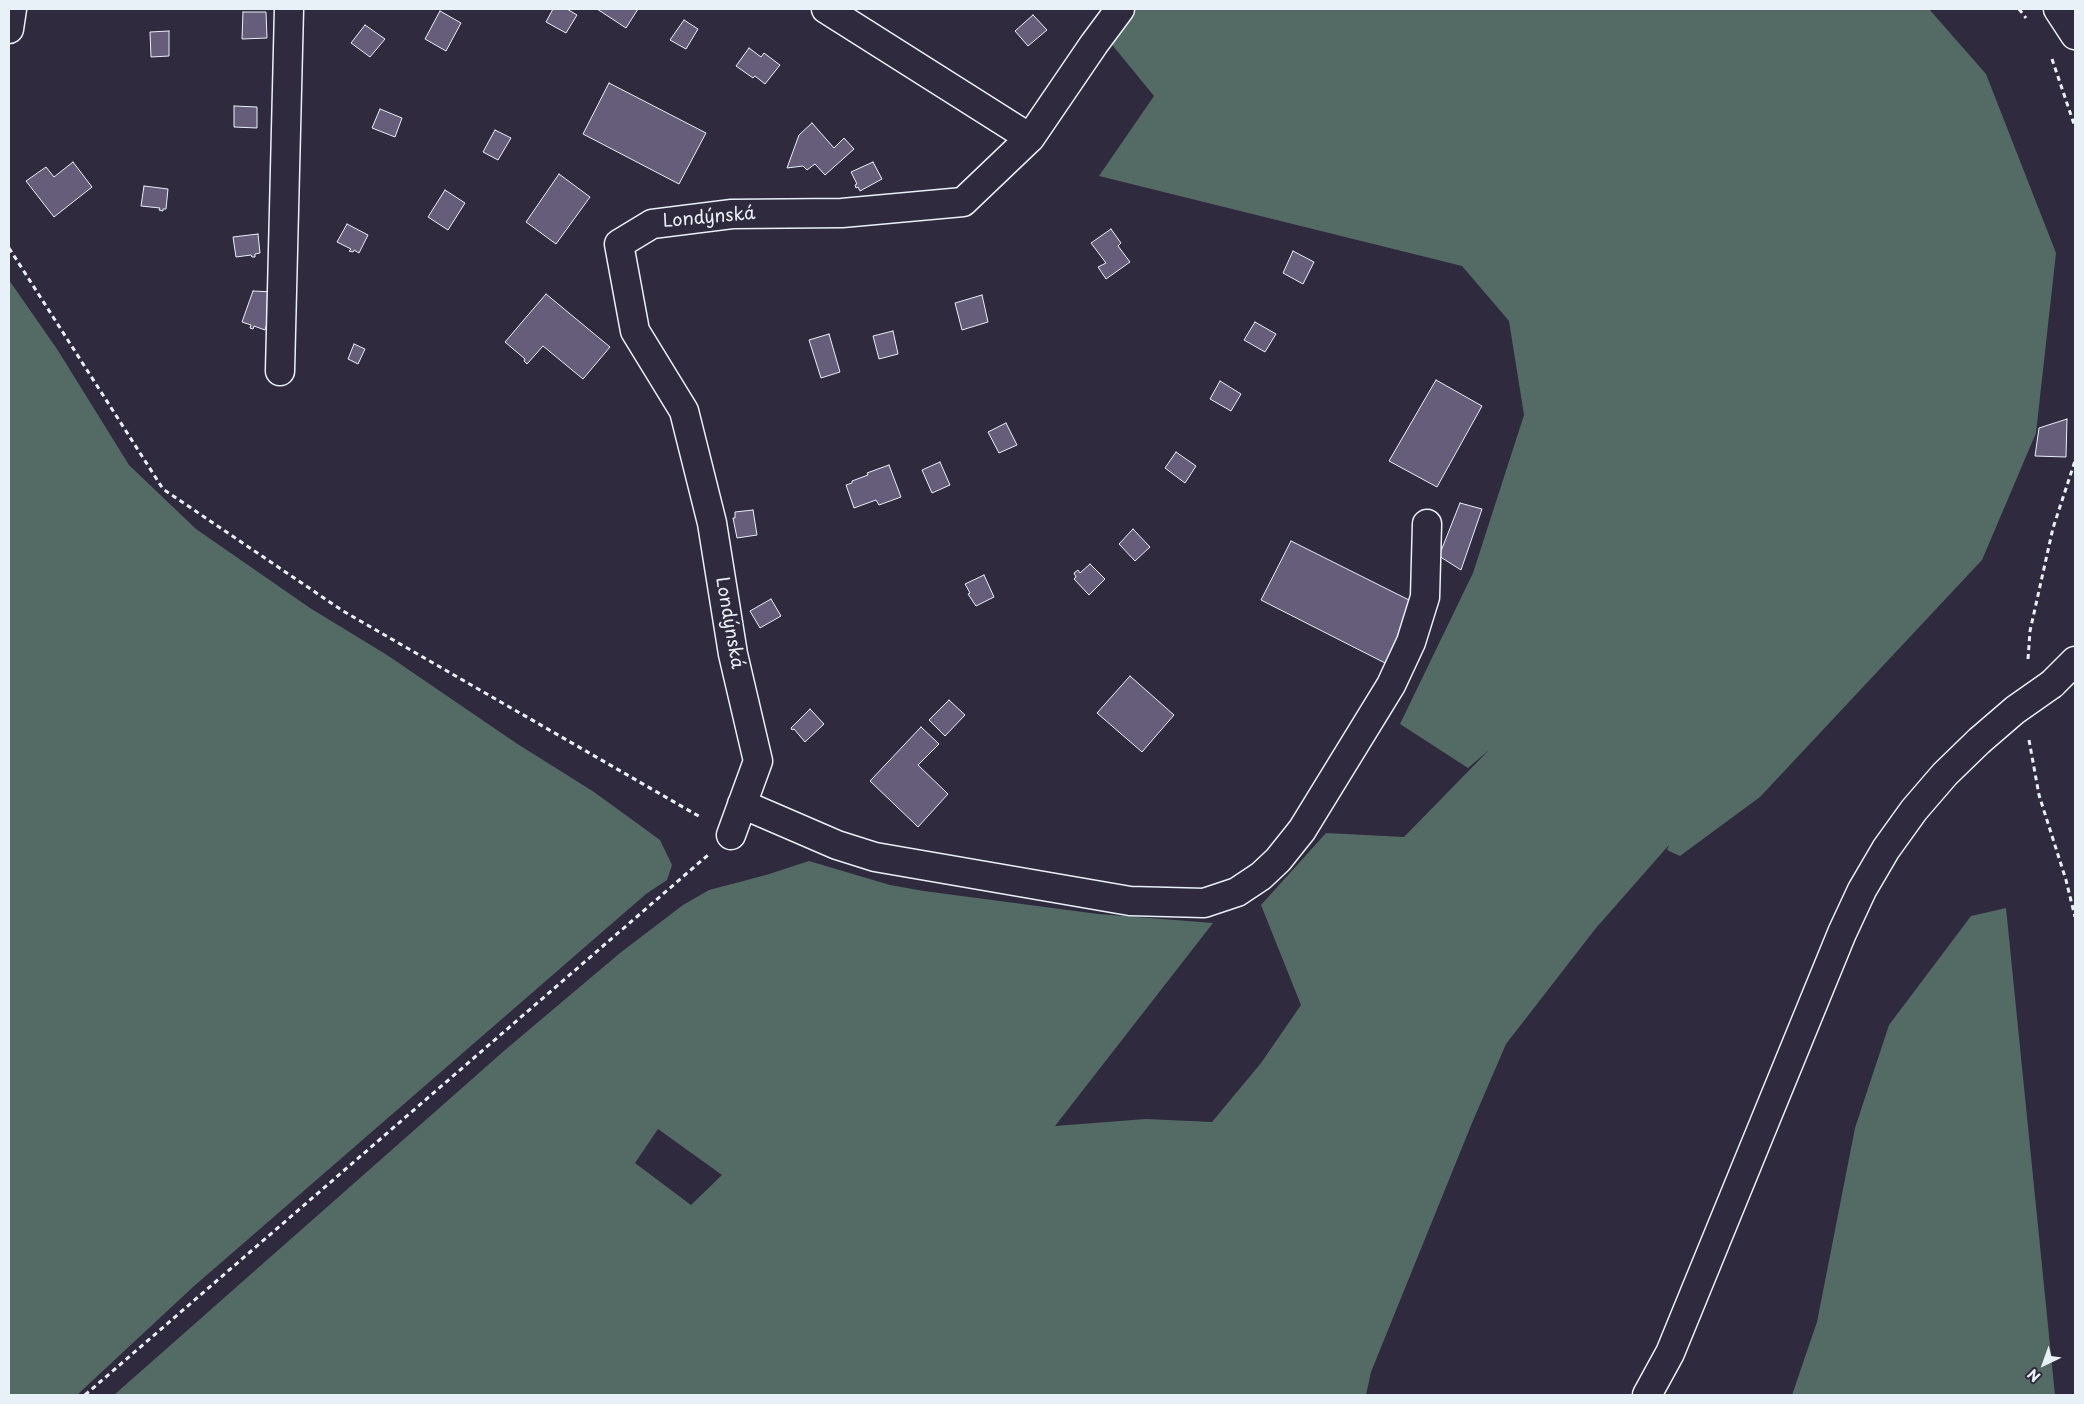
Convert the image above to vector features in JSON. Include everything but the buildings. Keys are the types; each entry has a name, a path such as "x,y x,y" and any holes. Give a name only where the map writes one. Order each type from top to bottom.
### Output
{"street":[{"path":"9,29 12,9"},
{"path":"280,371 289,9"},
{"path":"826,9 1030,138"},
{"name":"Londýnská","path":"731,835 758,761 733,654 712,524 684,411 635,331 619,244 652,224 732,214 842,213 963,202 1030,138 1120,9"},
{"path":"2058,9 2075,35"},
{"path":"742,804 837,845 884,858 1130,901 1204,903 1237,892 1267,871 1302,830 1391,685 1412,642 1425,597 1427,524"},
{"path":"1647,1395 1670,1353 1842,933 1862,890 1886,849 1914,810 1945,774 2015,710 2064,682 2075,661"}],"path":[{"path":"2019,9 2029,23"},
{"path":"2049,50 2075,127"},
{"path":"9,248 163,489 342,611 731,835 85,1395"}],"green space":[{"path":"1135,9 1929,9 1986,74 2056,253 2036,433 1982,560 1760,797 1680,856 1667,850 1669,845 1596,928 1506,1044 1371,1372 1366,1395 114,1395 505,1050 620,953 683,905 709,890 809,861 890,885 924,891 1098,914 1213,923 1055,1126 1146,1119 1212,1122 1261,1063 1301,1005 1261,905 1326,833 1404,837 1489,750 1468,768 1400,724 1473,573 1524,415 1509,321 1462,266 1099,176 1154,96 1109,41","holes":["658,1129 722,1175 691,1205 635,1163"]},
{"path":"9,280 57,349 129,465 196,529 310,608 387,655 516,743 594,792 660,840 672,865 667,880 646,894 193,1287 77,1395 9,1395"},
{"path":"2006,908 2055,1395 1792,1395 1817,1322 1855,1128 1889,1025 1971,916"}]}
